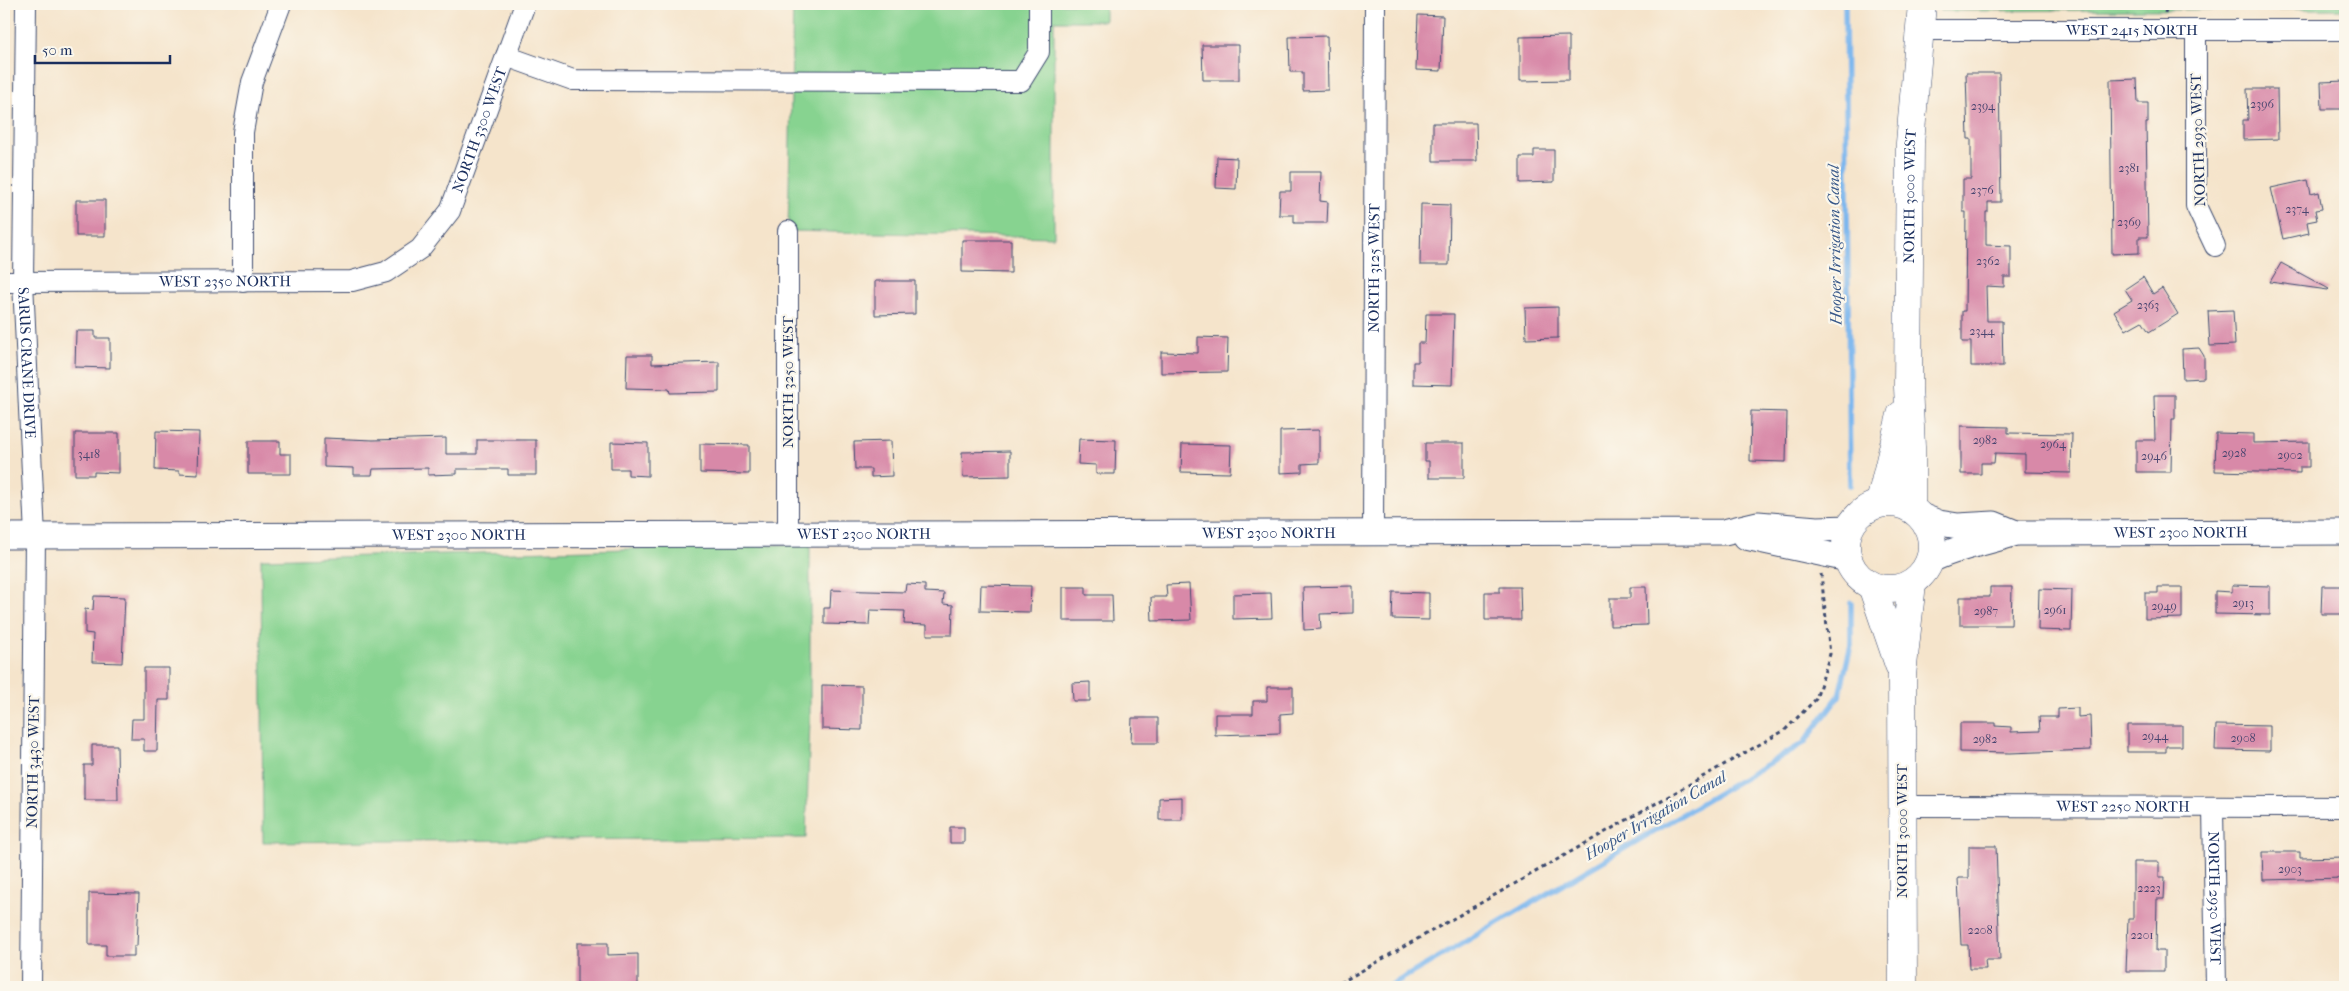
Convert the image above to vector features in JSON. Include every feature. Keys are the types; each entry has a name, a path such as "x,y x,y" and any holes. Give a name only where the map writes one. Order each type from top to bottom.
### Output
{"main road":[{"name":"NORTH 3000 WEST","path":"1916,512 1908,387 1910,143 1921,17"},
{"name":"NORTH 3000 WEST","path":"1880,503 1908,387"},
{"path":"1880,503 1901,504 1916,512 1929,527 1933,540 1931,560 1924,573 1912,583 1898,588 1884,589 1872,586 1853,570 1848,559 1846,541 1850,528 1857,516 1867,508 1880,503"},
{"name":"NORTH 3000 WEST","path":"1903,987 1902,675 1912,583"},
{"name":"NORTH 3000 WEST","path":"1872,586 1902,675"}],"street":[{"name":"SARUS CRANE DRIVE","path":"26,4 22,190 14,282 35,536"},
{"path":"244,282 243,132 252,82 281,4"},
{"name":"NORTH 3300 WEST","path":"420,249 450,211 525,4"},
{"path":"506,56 573,80 1021,81 1039,52 1038,4"},
{"name":"NORTH 3125 WEST","path":"1373,533 1375,4"},
{"name":"WEST 2415 NORTH","path":"1921,17 2196,30 2345,30"},
{"name":"NORTH 2930 WEST","path":"2196,30 2196,206 2215,246"},
{"name":"NORTH 3250 WEST","path":"788,231 788,533"},
{"name":"WEST 2350 NORTH","path":"14,282 352,281 386,272 420,249"},
{"name":"WEST 2300 NORTH","path":"1916,512 1939,523 1958,526 1994,524 2016,533"},
{"name":"WEST 2300 NORTH","path":"1724,532 1758,524 1817,529 1850,528"},
{"name":"WEST 2300 NORTH","path":"4,536 1724,532 1848,559"},
{"name":"WEST 2300 NORTH","path":"1931,560 1961,547 1994,541 2016,533 2345,532"},
{"name":"NORTH 3430 WEST","path":"31,987 35,536"},
{"name":"WEST 2250 NORTH","path":"1901,806 2345,807"},
{"name":"NORTH 2930 WEST","path":"2213,808 2216,987"}],"path":[{"path":"1333,987 1785,730 1816,699 1830,654 1820,568"}],"green space":[{"path":"793,4 1105,4 1105,21 1054,21 1054,237 788,231"},
{"path":"1940,4 2345,4 2345,9 1940,11"},
{"path":"810,544 810,719 806,838 263,842 261,559"}],"building":[{"path":"1418,15 1443,16 1441,71 1416,70"},
{"path":"1327,36 1328,90 1303,91 1303,72 1290,72 1289,37"},
{"path":"1569,36 1569,80 1520,81 1520,37"},
{"path":"1202,45 1239,45 1239,80 1203,80"},
{"path":"1966,73 1999,73 2001,202 1988,202 1988,212 1986,212 1986,245 2011,246 2011,277 2004,277 2004,287 1986,286 1987,321 2002,321 2003,366 1971,366 1971,342 1962,342 1962,311 1965,311 1966,212 1963,212 1963,179 1971,179 1971,139 1968,139"},
{"path":"2137,79 2138,103 2148,103 2148,123 2146,123 2148,237 2139,237 2139,253 2112,254 2110,80"},
{"path":"2345,81 2345,109 2322,109 2321,82"},
{"path":"2247,89 2277,89 2278,139 2243,140 2243,120 2248,120"},
{"path":"1433,123 1476,123 1477,161 1433,161"},
{"path":"1534,150 1554,150 1554,182 1520,183 1520,157 1534,157"},
{"path":"1217,157 1237,158 1236,189 1216,188"},
{"path":"1291,172 1321,172 1320,201 1328,202 1327,223 1294,223 1294,215 1279,215 1280,191 1291,191"},
{"path":"2308,180 2311,194 2319,192 2322,209 2315,210 2317,220 2307,222 2309,233 2283,239 2271,188"},
{"path":"76,200 105,200 105,236 76,236"},
{"path":"1421,204 1450,205 1449,265 1420,265"},
{"path":"962,240 1011,240 1011,273 962,272"},
{"path":"2281,263 2329,289 2270,282"},
{"path":"2143,277 2153,294 2162,288 2178,314 2149,332 2142,321 2126,330 2114,311 2132,300 2125,289"},
{"path":"875,281 915,281 915,314 875,315"},
{"path":"1558,307 1558,338 1526,339 1525,308"},
{"path":"2233,310 2235,345 2210,346 2208,311"},
{"path":"1426,314 1454,314 1452,385 1413,384 1413,362 1418,362 1418,343 1425,343"},
{"path":"76,331 95,331 95,338 110,338 110,368 75,367"},
{"path":"1198,337 1228,338 1227,372 1161,373 1161,352 1198,353"},
{"path":"2199,348 2204,356 2204,378 2183,379 2182,349"},
{"path":"627,355 652,355 652,364 719,362 719,392 670,393 669,389 626,388"},
{"path":"2154,395 2175,395 2175,419 2172,419 2171,472 2136,472 2136,440 2155,440"},
{"path":"1751,411 1787,412 1786,462 1750,461"},
{"path":"1961,426 2008,427 2008,433 2072,434 2071,473 2025,472 2025,454 1995,453 1994,463 1981,463 1981,474 1961,474"},
{"path":"1319,430 1319,463 1302,464 1302,472 1280,473 1280,431"},
{"path":"156,431 199,432 198,475 179,474 179,471 155,470"},
{"path":"75,433 119,433 119,473 94,472 94,475 75,475"},
{"path":"2216,433 2253,434 2253,443 2309,442 2309,467 2300,467 2300,473 2215,471"},
{"path":"324,438 373,440 446,438 446,454 477,454 477,440 536,440 536,475 508,475 508,469 457,469 457,474 428,475 428,468 373,469 372,475 354,475 354,468 324,467"},
{"path":"1079,439 1116,440 1115,474 1096,474 1096,465 1078,464"},
{"path":"248,441 280,441 280,454 291,454 291,474 248,474"},
{"path":"891,441 892,476 871,477 871,469 855,469 854,442"},
{"path":"611,442 648,443 648,476 628,475 628,469 611,469"},
{"path":"1425,443 1464,443 1464,478 1429,478 1429,461 1425,461"},
{"path":"700,444 749,445 749,474 700,473"},
{"path":"1182,444 1231,445 1230,473 1181,472"},
{"path":"1010,451 1010,476 963,477 962,452"},
{"path":"906,584 925,585 925,592 944,593 943,604 953,605 952,635 927,635 927,625 904,624 905,611 870,610 869,625 824,624 824,608 830,608 831,590 905,592"},
{"path":"1189,584 1191,620 1152,621 1151,597 1167,597 1166,585"},
{"path":"981,585 1031,586 1030,612 980,611"},
{"path":"2232,585 2270,586 2270,615 2215,614 2215,591 2232,592"},
{"path":"1353,586 1353,613 1320,614 1321,629 1304,630 1303,587"},
{"path":"2322,586 2345,586 2345,614 2321,614"},
{"path":"1063,587 1086,587 1086,595 1112,595 1113,621 1063,621"},
{"path":"1500,587 1520,587 1521,620 1485,620 1485,592 1500,592"},
{"path":"1630,587 1646,587 1647,625 1610,626 1610,598 1630,598"},
{"path":"1990,587 2012,587 2011,625 1960,625 1960,597 1990,597"},
{"path":"2158,587 2182,587 2182,618 2145,619 2145,593 2158,593"},
{"path":"2039,589 2072,590 2071,631 2038,630"},
{"path":"1393,592 1429,593 1429,620 1392,619"},
{"path":"1271,593 1272,618 1233,619 1233,594"},
{"path":"94,596 125,597 122,663 92,662 93,634 85,633 85,609 93,610"},
{"path":"144,668 169,668 169,700 158,700 157,751 144,751 144,739 131,739 132,719 144,719"},
{"path":"1090,682 1090,701 1073,701 1072,683"},
{"path":"822,685 862,686 862,730 822,729"},
{"path":"1267,687 1293,687 1293,713 1280,714 1280,733 1215,735 1215,714 1253,714 1253,701 1267,701"},
{"path":"2078,708 2078,717 2090,716 2091,750 2010,753 1960,752 1960,723 1995,723 1995,726 2011,727 2011,732 2040,731 2039,717 2058,717 2058,709"},
{"path":"1132,718 1158,718 1158,743 1131,743"},
{"path":"2127,725 2182,725 2182,746 2166,746 2166,752 2127,752"},
{"path":"2216,725 2270,726 2270,751 2215,750"},
{"path":"92,745 117,745 118,800 84,800 84,765 92,765"},
{"path":"1182,797 1182,820 1159,820 1159,798"},
{"path":"950,827 964,827 964,843 950,843"},
{"path":"1969,846 1996,846 2000,960 1985,960 1986,969 1969,969 1968,945 1961,945 1958,878 1969,878"},
{"path":"2262,852 2300,852 2300,858 2345,857 2345,878 2263,880"},
{"path":"2133,862 2159,862 2159,877 2165,877 2164,899 2157,899 2156,951 2164,951 2164,971 2126,971 2128,919 2133,919"},
{"path":"89,893 139,894 137,946 134,946 134,956 106,956 106,945 89,945"},
{"path":"577,943 608,943 608,955 638,954 638,987 588,987 588,984 577,984"}],"waterway":[{"name":"Hooper Irrigation Canal","path":"1845,4 1850,485"},
{"name":"Hooper Irrigation Canal","path":"1388,987 1804,743 1839,696 1851,645 1851,603"}]}
